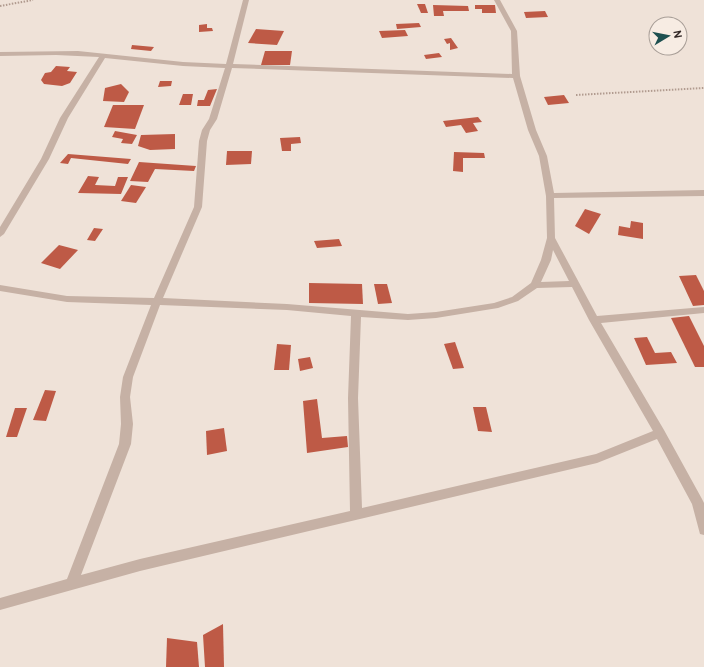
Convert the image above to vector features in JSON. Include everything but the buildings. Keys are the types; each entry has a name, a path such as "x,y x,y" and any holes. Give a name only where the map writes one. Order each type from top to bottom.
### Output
{"street":[{"path":"72,583 125,444 127,424 125,398 128,377 157,301 198,207 203,141 206,130 213,119 229,66 231,53 246,0"},
{"path":"497,0 514,31 516,76 532,130 543,156 550,196 551,238 546,260 535,286"},
{"path":"0,54 50,52 156,62 229,66 516,76"},
{"path":"0,234 45,160 64,118 103,56"},
{"path":"550,196 704,193"},
{"path":"551,238 594,320 660,433 698,503 704,530"},
{"path":"0,288 67,299 157,301 356,312 408,317 466,311 495,306 515,298 535,286 575,284"},
{"path":"594,320 704,310"},
{"path":"356,312 353,398 356,515"},
{"path":"0,604 140,565 597,458 660,433"}],"path":[{"path":"0,6 33,0"},
{"path":"576,95 704,88"}]}
